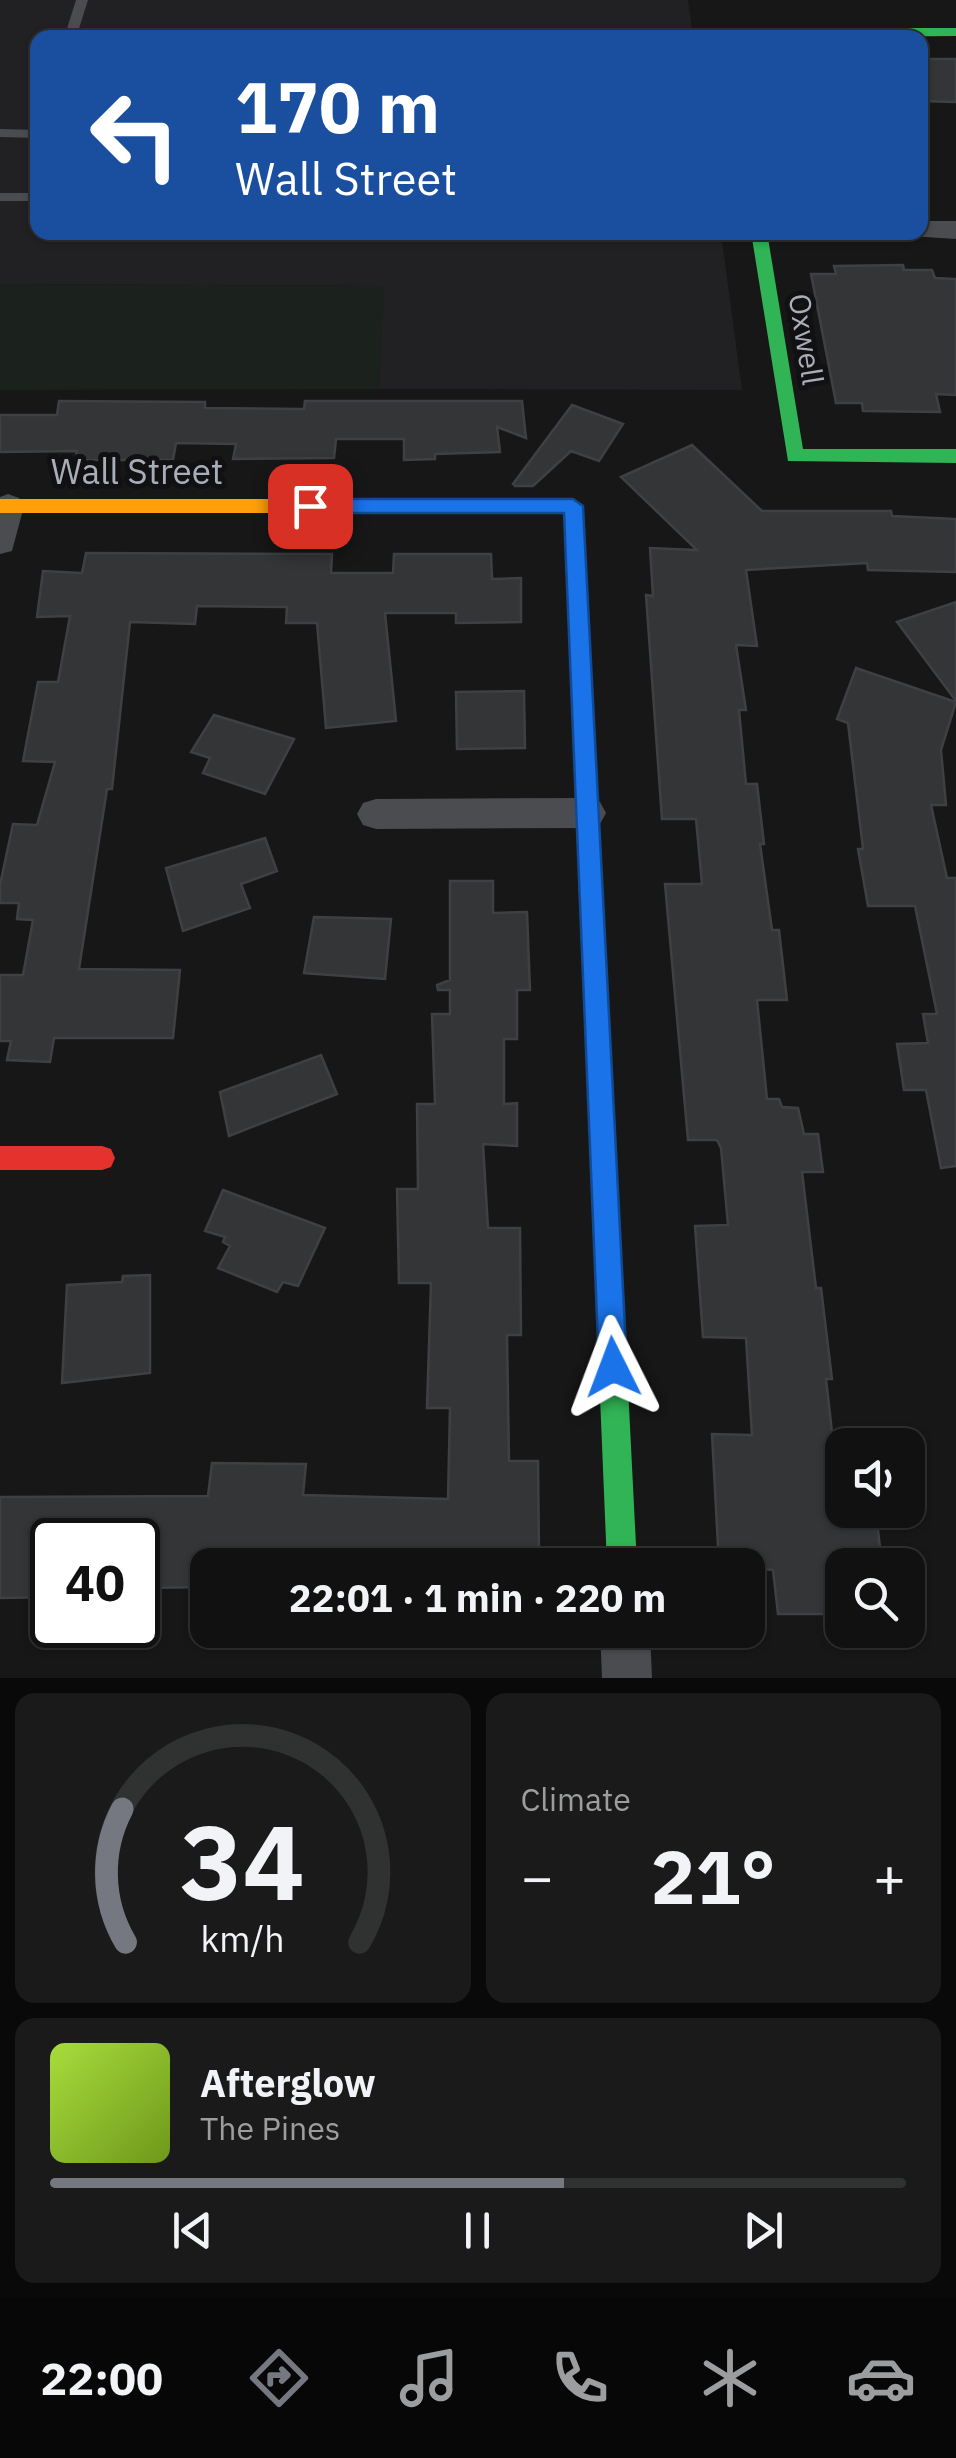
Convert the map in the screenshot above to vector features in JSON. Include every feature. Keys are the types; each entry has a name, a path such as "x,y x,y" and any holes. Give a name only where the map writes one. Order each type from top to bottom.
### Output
{"street":[{"path":"928,32 956,32"},
{"path":"928,230 956,230"},
{"name":"Oxwell","path":"760,240 795,456 956,456"},
{"path":"0,542 4,506"},
{"name":"Wall Street","path":"4,506 573,506 587,813"},
{"path":"376,814 587,813 621,1548"},
{"path":"0,1158 102,1158"},
{"path":"626,1648 628,1678"}],"lane":[{"path":"73,30 82,0"},
{"path":"0,133 30,134"},
{"path":"0,197 30,197"}],"shaded area":[{"path":"0,0 688,0 692,30 30,30 30,240 722,240 742,390 379,389 383,286 0,284"},
{"path":"0,284 384,286 379,389 0,390"}],"building":[{"path":"928,59 956,59 956,102 928,101"},
{"path":"903,265 904,270 932,270 935,278 956,279 956,395 936,394 940,412 863,411 862,403 836,403 811,274 836,274 834,266"},
{"path":"59,401 205,402 205,408 304,409 305,401 522,401 526,438 497,427 500,452 435,454 435,459 404,460 404,439 336,439 334,458 233,459 236,444 176,443 173,460 75,460 77,451 0,452 0,415 57,415"},
{"path":"572,405 623,424 599,461 571,451 533,486 515,486 513,484"},
{"path":"692,445 762,511 891,511 892,516 956,519 956,572 868,570 867,563 746,570 757,646 736,645 746,710 739,710 746,784 757,784 764,844 760,844 772,930 779,930 787,1000 757,1000 767,1099 779,1099 782,1107 798,1108 804,1134 818,1134 823,1172 802,1172 832,1379 826,1379 832,1428 825,1428 825,1528 878,1528 880,1548 825,1548 825,1614 778,1614 773,1570 765,1569 765,1548 718,1548 712,1434 752,1435 746,1338 703,1337 695,1226 728,1225 721,1148 717,1140 688,1140 665,884 702,884 696,819 662,819 646,595 653,596 650,548 697,550 621,477"},
{"path":"86,553 332,554 331,573 393,573 394,554 491,554 492,579 521,578 521,622 456,623 456,613 385,613 396,721 326,728 317,623 286,623 287,607 197,606 195,624 130,622 112,789 107,789 79,969 180,970 173,1038 54,1038 50,1062 7,1060 11,1041 0,1041 0,975 23,975 33,920 17,919 19,903 0,903 0,885 13,824 37,825 55,762 23,761 38,682 58,682 70,616 37,617 43,571 82,573"},
{"path":"956,602 956,701 897,622"},
{"path":"856,668 956,702 941,750 946,805 931,805 947,878 956,878 956,1166 941,1168 926,1090 904,1090 897,1044 928,1043 923,1014 937,1014 915,906 868,906 858,849 863,849 848,723 837,719"},
{"path":"524,691 525,748 457,749 456,692"},
{"path":"214,715 294,739 265,794 203,773 210,758 191,752"},
{"path":"265,838 277,871 241,884 250,908 183,931 166,868"},
{"path":"450,881 493,881 493,913 527,912 530,990 517,990 517,1039 504,1039 504,1104 517,1103 517,1146 483,1144 488,1228 520,1228 521,1335 507,1335 509,1461 538,1461 539,1548 190,1548 190,1587 160,1588 160,1518 30,1518 30,1597 0,1598 0,1497 208,1496 212,1463 306,1464 303,1495 448,1499 450,1408 427,1408 431,1283 399,1283 397,1189 418,1189 417,1104 435,1104 432,1014 450,1014 450,990 438,990 437,985 450,980"},
{"path":"314,917 391,919 385,979 304,973"},
{"path":"321,1055 337,1094 229,1136 220,1092"},
{"path":"223,1190 325,1228 298,1286 283,1282 277,1292 218,1268 230,1246 223,1242 225,1237 205,1231"},
{"path":"150,1275 150,1373 62,1383 67,1285 122,1282 123,1276"}],"traffic: fast":[{"path":"928,32 956,32"},
{"path":"760,240 795,456 956,456"},
{"path":"591,892 621,1548"}],"traffic: slow":[{"path":"0,506 505,506"}],"traffic: jam":[{"path":"505,506 573,506 591,892"},
{"path":"0,1158 102,1158"}],"route":[{"path":"310,506 573,506 613,1367"}]}
